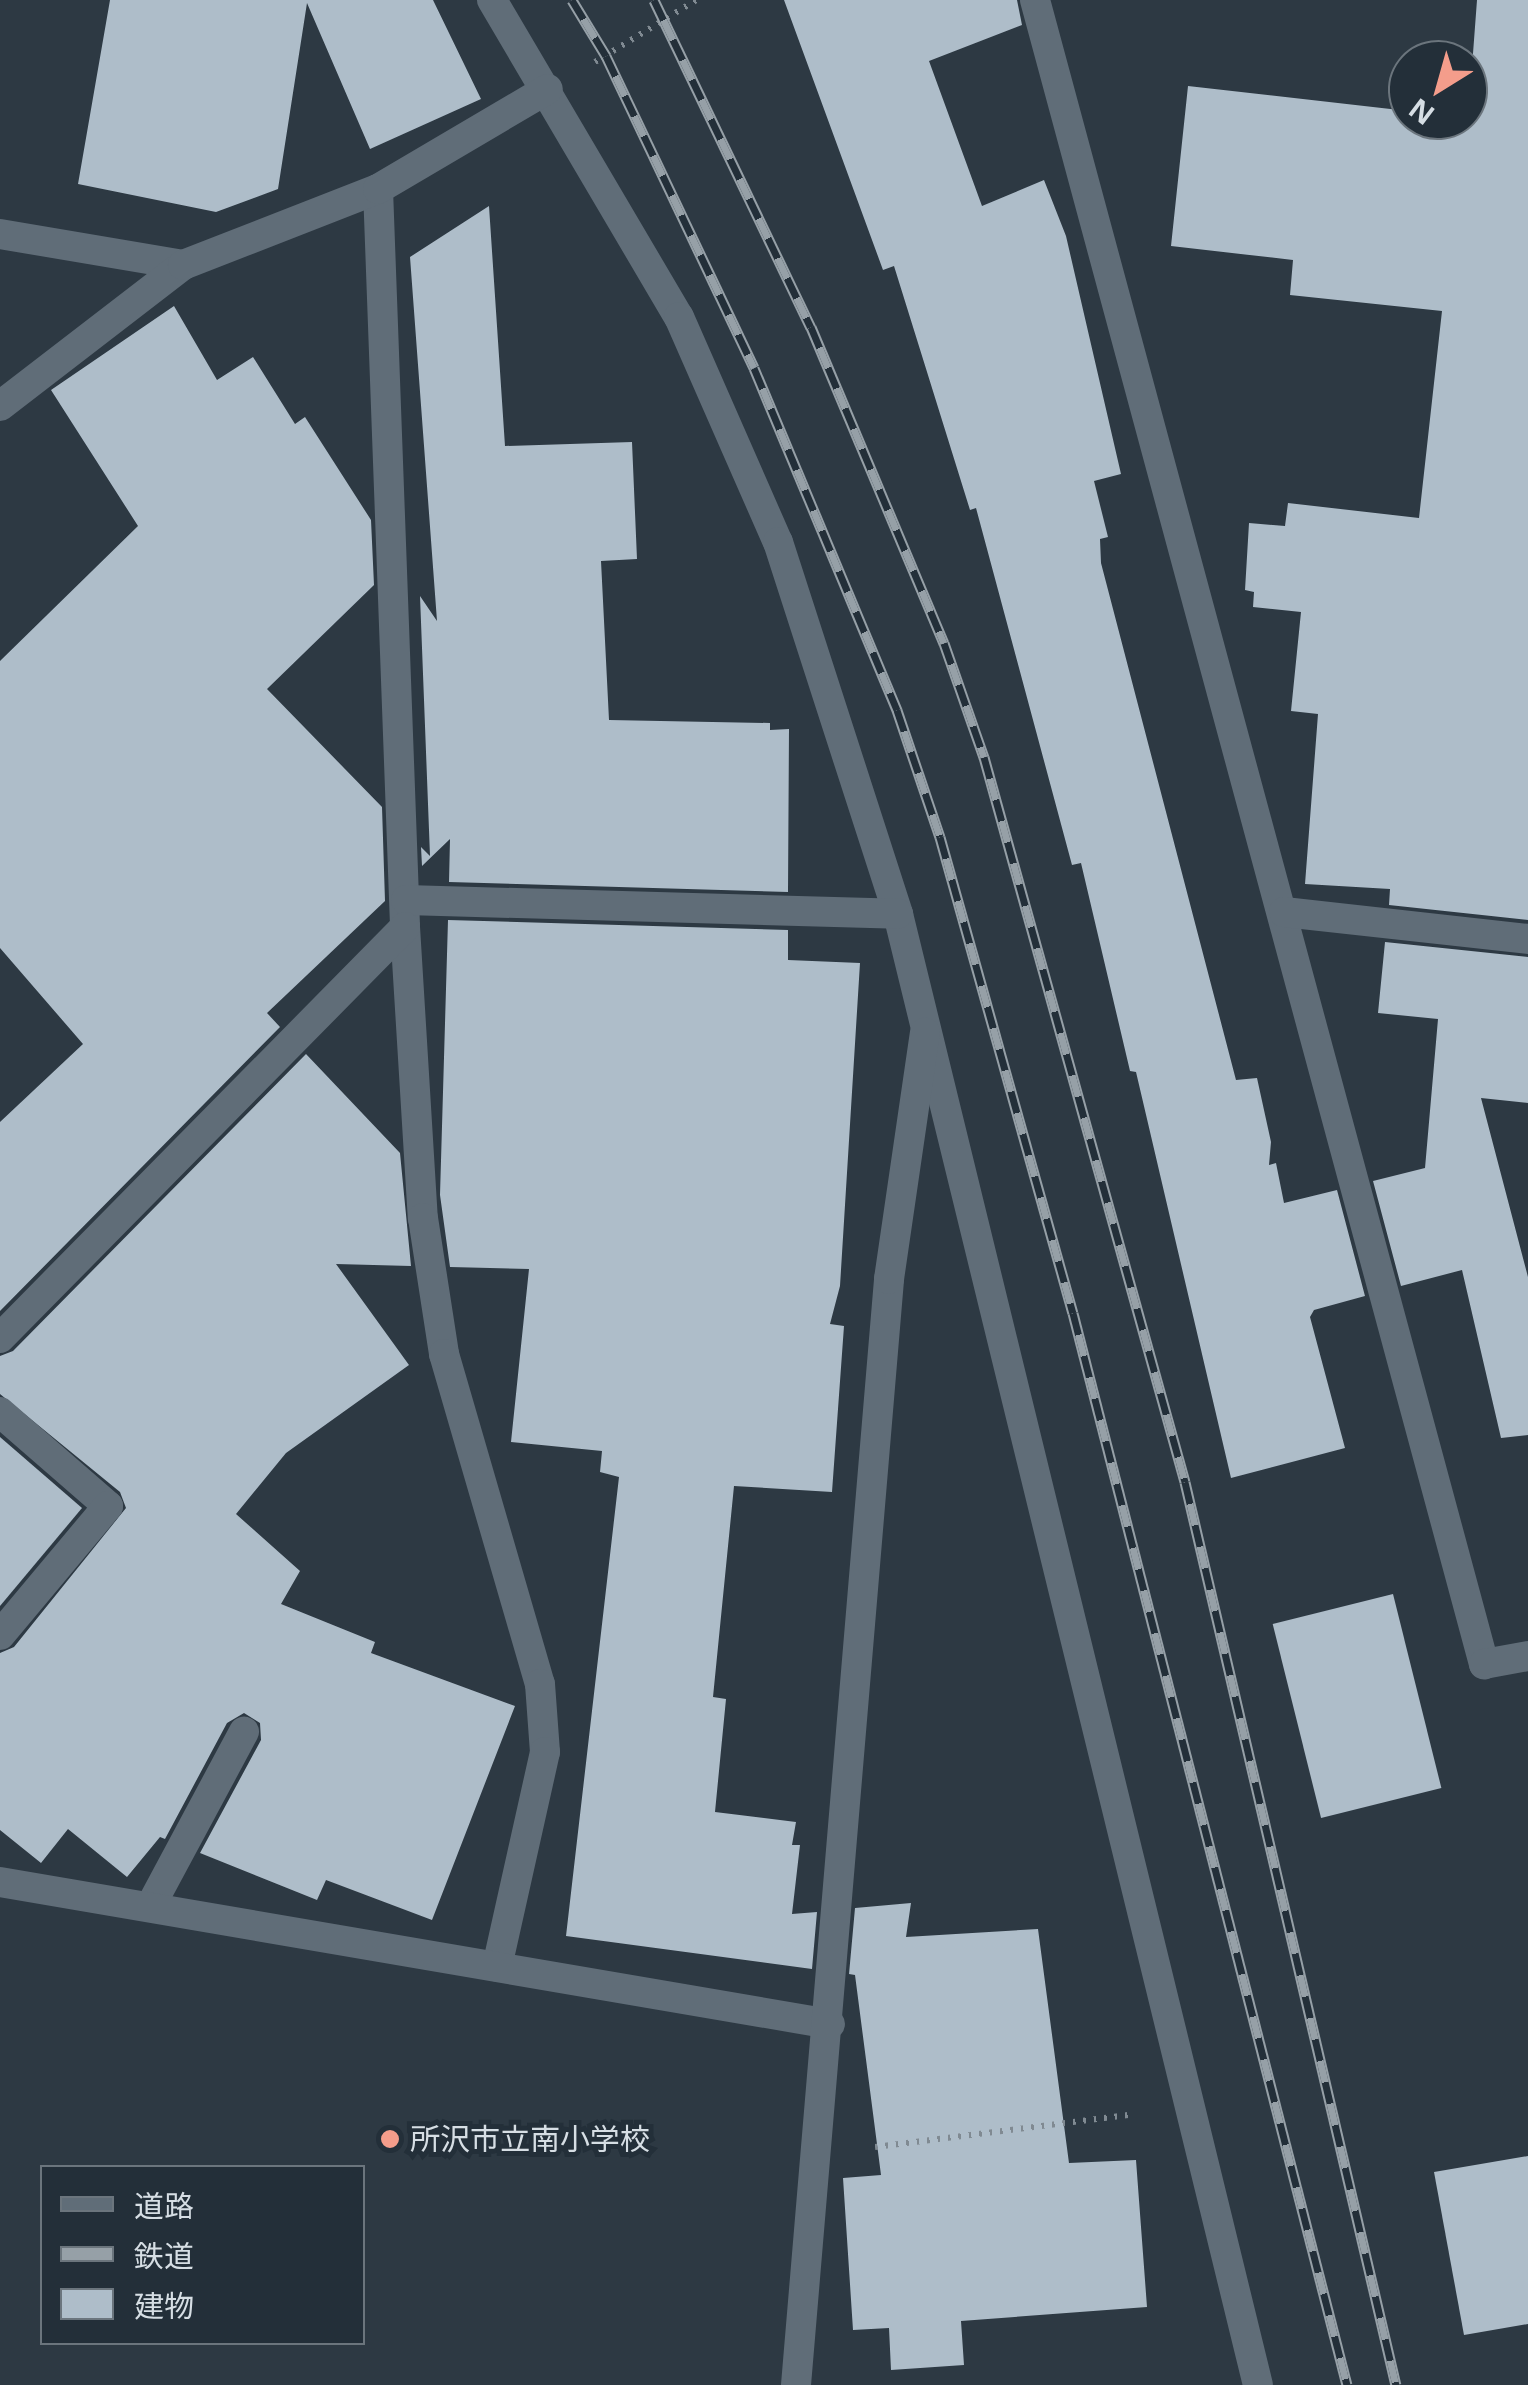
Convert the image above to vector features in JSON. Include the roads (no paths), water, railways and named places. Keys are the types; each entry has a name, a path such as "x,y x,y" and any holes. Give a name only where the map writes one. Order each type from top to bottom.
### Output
{"street":[{"path":"492,0 679,316 778,542 898,914 927,1015 1258,2385"},
{"path":"1036,0 1484,1664 1528,1656"},
{"path":"0,406 182,265 378,189 548,90"},
{"path":"378,189 406,913 423,1218 444,1354 540,1684 545,1752 498,1967"},
{"path":"0,234 182,265"},
{"path":"1284,912 1528,939"},
{"path":"0,1338 406,913 898,914"},
{"path":"796,2385 830,2024 889,1279 927,1015"},
{"path":"0,1412 108,1506 0,1635"},
{"path":"150,1908 244,1732"},
{"path":"0,1882 830,2024"}],"railway":[{"path":"572,0 606,56 754,368 897,710 940,837 1073,1313 1347,2385"},
{"path":"654,0 811,327 944,643 984,757 1185,1482 1396,2385"}],"place":[{"name":"所沢市立南小学校","path":"390,2139"}]}
